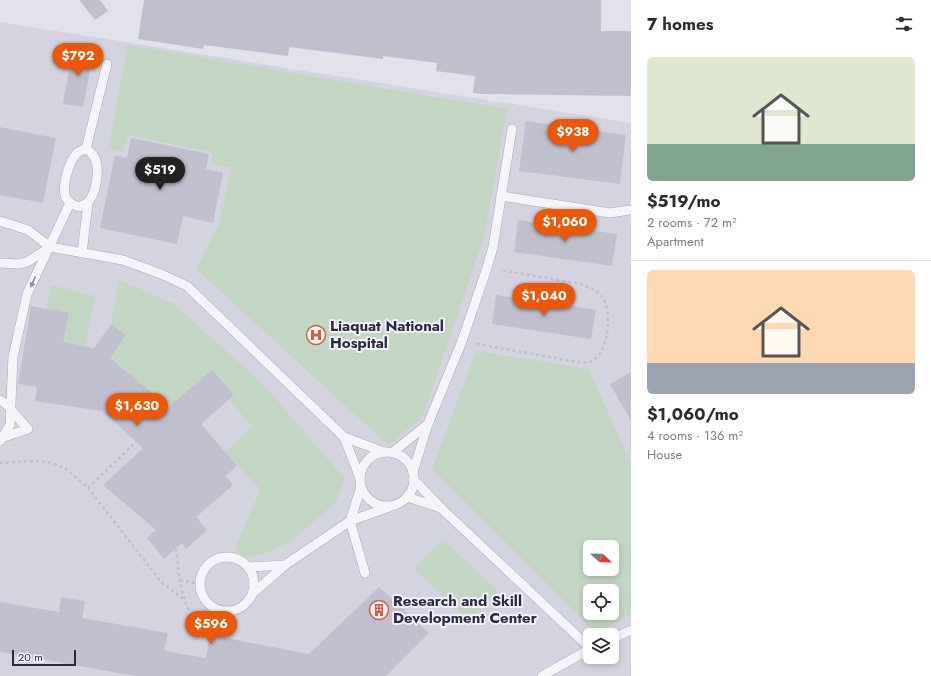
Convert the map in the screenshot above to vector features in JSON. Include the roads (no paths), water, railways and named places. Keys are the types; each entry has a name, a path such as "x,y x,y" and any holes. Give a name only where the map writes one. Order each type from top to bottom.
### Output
{"lane":[{"path":"86,149 108,64"},
{"path":"253,593 253,575 241,560 232,557 223,557 214,560 207,566 202,574 200,584 206,601 213,607 232,611 240,608 248,602 253,593 285,565 350,521 399,503 407,498 412,489 428,424 462,341 493,247 512,129"},
{"path":"82,253 88,203 98,178 97,164 92,153 86,149"},
{"path":"86,149 78,152 70,165 67,172 65,196 70,203 79,207 88,203"},
{"path":"501,196 610,213 629,210"},
{"path":"1,439 10,425 12,357 28,294 36,273 50,247 70,203"},
{"path":"0,221 28,230 50,247 123,260 161,274 187,286 344,437 402,456 409,463 414,476 442,508 583,641"},
{"path":"0,263 18,264 27,262 50,247"},
{"path":"0,400 28,429 1,439"},
{"path":"365,573 350,521 361,483 362,469 367,461 375,455 388,452 428,424"},
{"path":"344,437 366,496 372,502 390,506"},
{"path":"407,498 442,508"},
{"path":"248,567 285,565"},
{"path":"619,635 631,630"},
{"path":"542,676 583,652"}],"place":[{"name":"Liaquat National Hospital","path":"316,335"},
{"name":"Research and Skill Development Center","path":"379,610"}]}
